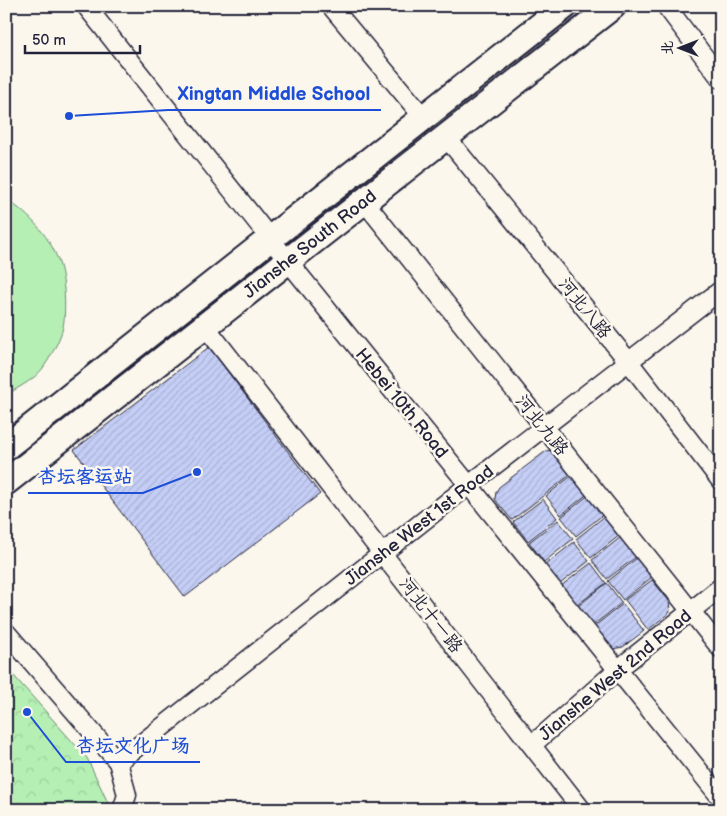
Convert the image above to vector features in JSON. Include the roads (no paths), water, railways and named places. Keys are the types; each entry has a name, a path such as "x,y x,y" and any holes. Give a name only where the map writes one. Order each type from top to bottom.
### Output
{"main road":[{"name":"Jianshe South Road","path":"6,447 565,6"},
{"name":"Jianshe South Road","path":"6,482 613,6"}],"street":[{"name":"Hebei 10th Road","path":"86,6 270,240 721,798"},
{"path":"331,6 424,118"},
{"path":"666,6 721,79"},
{"name":"河北八路","path":"446,137 629,362 721,481"},
{"name":"河北九路","path":"364,201 721,649"},
{"name":"Jianshe West 1st Road","path":"118,762 468,485 721,290"},
{"name":"河北十一路","path":"205,326 582,810"},
{"name":"Jianshe West 2nd Road","path":"532,745 617,670 721,587"},
{"path":"6,632 118,762 127,795 122,810"}],"place":[{"name":"Xingtan Middle School","path":"69,116"},
{"name":"杏坛客运站","path":"197,472"},
{"name":"杏坛文化广场","path":"27,712"}]}
